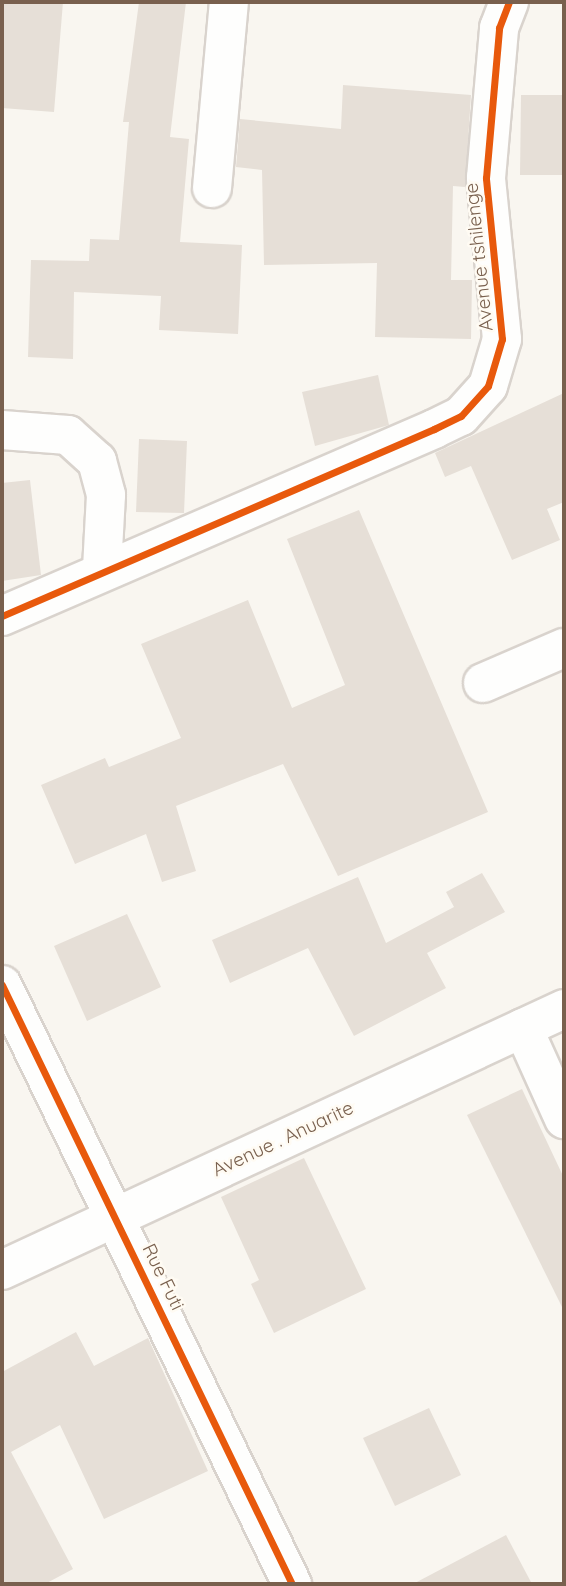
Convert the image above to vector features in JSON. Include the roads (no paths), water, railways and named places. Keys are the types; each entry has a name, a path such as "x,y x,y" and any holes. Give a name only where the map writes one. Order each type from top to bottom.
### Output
{"street":[{"path":"212,188 229,2"},
{"name":"Avenue tshilenge","path":"102,570 461,416 488,386 502,339 486,178 499,28 509,2"},
{"path":"2,430 68,435 97,461 106,495 102,570 2,616"},
{"path":"483,683 564,648"},
{"name":"Rue Futi","path":"2,985 292,1584"},
{"name":"Avenue . Anuarite","path":"2,1270 564,1009"},
{"path":"523,1028 564,1119"}]}
